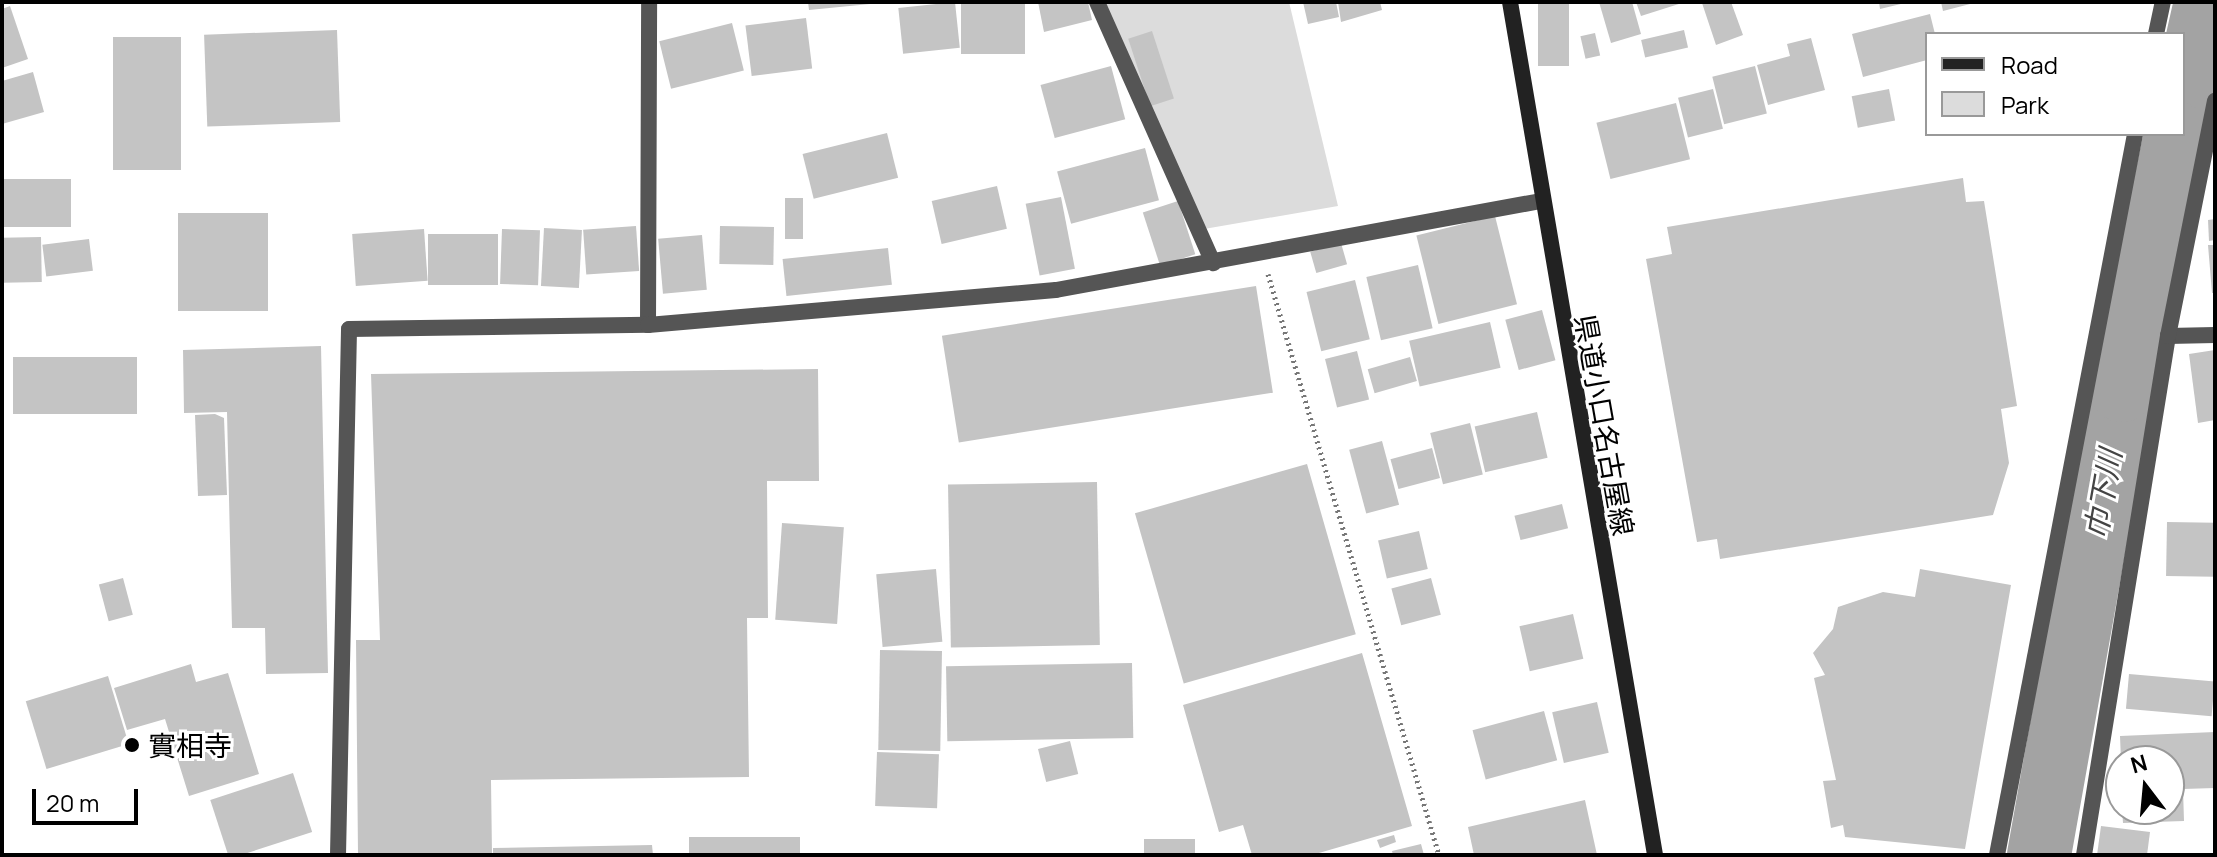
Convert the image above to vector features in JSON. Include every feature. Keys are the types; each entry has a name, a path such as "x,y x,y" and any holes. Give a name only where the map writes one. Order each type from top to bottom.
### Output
{"main road":[{"name":"県道小口名古屋線","path":"1510,2 1541,201 1655,855"}],"street":[{"path":"648,325 649,2"},
{"path":"1097,2 1213,263"},
{"path":"2156,32 2163,2"},
{"path":"2084,855 2168,336 2215,101"},
{"path":"1997,855 2135,136"},
{"path":"338,855 349,329 648,325 1056,290 1541,201"},
{"path":"2168,336 2215,335"}],"path":[{"path":"1261,250 1439,855"}],"green space":[{"path":"1104,2 1289,2 1338,206 1204,229"}],"building":[{"path":"808,2 870,2 870,4 809,10"},
{"path":"955,2 960,48 903,54 898,8"},
{"path":"961,2 1025,2 1025,54 961,54"},
{"path":"1038,2 1088,2 1092,20 1044,32"},
{"path":"1303,2 1336,2 1339,17 1308,24"},
{"path":"1338,2 1380,2 1382,10 1341,22"},
{"path":"1538,2 1569,2 1569,66 1538,66"},
{"path":"1599,2 1632,2 1641,34 1611,43"},
{"path":"1636,2 1682,2 1682,3 1641,16"},
{"path":"1731,2 1743,35 1716,45 1702,3"},
{"path":"1879,2 1905,2 1905,3 1880,9"},
{"path":"1941,2 1974,2 1974,3 1943,11"},
{"path":"10,6 28,59 2,68 2,9"},
{"path":"1930,14 1934,32 1925,32 1925,61 1863,77 1852,34"},
{"path":"806,18 812,69 752,76 745,25"},
{"path":"732,23 744,71 671,89 659,41"},
{"path":"337,30 340,122 207,127 204,35"},
{"path":"1684,30 1688,48 1645,57 1641,40"},
{"path":"1152,31 1174,99 1150,106 1128,39"},
{"path":"1595,33 1600,55 1586,59 1580,36"},
{"path":"113,37 181,37 181,170 113,170"},
{"path":"1811,38 1825,90 1768,105 1757,65 1790,56 1787,44"},
{"path":"1111,66 1125,119 1055,138 1040,85"},
{"path":"1755,66 1767,114 1724,124 1712,77"},
{"path":"33,72 44,112 2,124 2,81"},
{"path":"1713,89 1723,129 1688,137 1678,98"},
{"path":"1889,89 1895,120 1858,128 1852,96"},
{"path":"1676,103 1690,159 1610,179 1596,123"},
{"path":"887,133 898,178 814,199 803,154"},
{"path":"1145,148 1159,200 1071,224 1057,172"},
{"path":"1963,178 1966,202 1984,201 2017,406 2001,409 2009,463 1993,515 1720,559 1717,539 1697,542 1646,259 1672,254 1667,227"},
{"path":"2,179 71,179 71,227 2,227"},
{"path":"997,186 1007,229 942,244 932,201"},
{"path":"1061,197 1075,269 1040,276 1026,204"},
{"path":"785,198 803,198 803,239 785,239"},
{"path":"1178,201 1195,254 1160,266 1143,212"},
{"path":"178,213 268,213 268,311 178,311"},
{"path":"1495,216 1517,304 1438,324 1416,236"},
{"path":"2215,219 2215,240 2209,241 2208,220"},
{"path":"636,226 639,271 586,275 583,230"},
{"path":"720,226 774,227 773,265 719,264"},
{"path":"544,228 582,230 579,288 541,286"},
{"path":"424,229 428,281 356,286 352,234"},
{"path":"502,229 540,230 538,285 500,284"},
{"path":"428,234 498,234 498,285 428,285"},
{"path":"702,235 707,290 663,294 658,239"},
{"path":"41,237 42,282 3,283 2,238"},
{"path":"89,239 93,271 46,276 42,245"},
{"path":"1341,243 1347,264 1316,273 1310,252"},
{"path":"2208,245 2215,245 2215,293 2212,293"},
{"path":"888,248 892,285 786,296 783,259"},
{"path":"1418,265 1433,328 1381,340 1366,277"},
{"path":"1355,280 1370,339 1321,351 1306,292"},
{"path":"1256,286 1273,393 959,442 942,336"},
{"path":"1542,310 1555,360 1519,370 1505,320"},
{"path":"1490,322 1501,368 1420,386 1409,341"},
{"path":"321,346 328,673 266,674 265,628 232,628 227,412 184,413 183,350"},
{"path":"2215,350 2215,420 2198,423 2189,354"},
{"path":"1357,351 1369,400 1337,407 1325,359"},
{"path":"13,357 137,357 137,414 13,414"},
{"path":"1410,357 1417,381 1375,393 1368,369"},
{"path":"818,369 819,481 767,481 768,618 747,618 749,777 491,780 492,855 358,855 356,640 380,640 371,374"},
{"path":"1537,412 1548,458 1485,472 1475,426"},
{"path":"215,414 224,418 227,495 198,496 195,415"},
{"path":"1470,423 1483,474 1443,484 1430,433"},
{"path":"1382,441 1399,505 1366,514 1349,450"},
{"path":"1432,448 1440,478 1398,489 1390,459"},
{"path":"1307,464 1356,634 1184,683 1135,513"},
{"path":"1097,482 1100,645 951,648 948,485"},
{"path":"1562,504 1568,528 1521,540 1514,516"},
{"path":"2167,522 2215,523 2214,577 2166,576"},
{"path":"782,523 844,527 837,624 775,620"},
{"path":"1419,531 1428,569 1387,578 1378,540"},
{"path":"936,569 942,642 883,647 876,574"},
{"path":"1920,569 2011,585 1965,849 1845,837 1843,825 1831,828 1823,781 1836,780 1814,678 1825,675 1813,653 1833,629 1838,607 1883,592 1915,597"},
{"path":"123,578 133,615 109,621 99,584"},
{"path":"1431,578 1441,615 1401,625 1391,589"},
{"path":"1573,614 1583,659 1530,671 1519,626"},
{"path":"880,650 942,651 940,751 878,750"},
{"path":"1362,653 1412,826 1312,855 1252,855 1243,825 1219,832 1183,705"},
{"path":"1132,663 1133,738 947,741 946,666"},
{"path":"191,664 196,682 228,673 259,774 189,796 165,719 127,730 114,688"},
{"path":"2129,674 2215,681 2212,716 2126,709"},
{"path":"108,676 129,744 47,769 26,701"},
{"path":"1597,702 1609,753 1564,763 1552,712"},
{"path":"1544,711 1557,760 1486,779 1473,730"},
{"path":"2215,732 2215,788 2185,789 2185,745 2120,745 2120,736"},
{"path":"1070,741 1078,774 1046,782 1038,749"},
{"path":"877,752 939,754 937,808 875,806"},
{"path":"293,773 312,832 241,855 228,855 210,800"},
{"path":"1585,800 1597,855 1474,855 1468,827"},
{"path":"2101,826 2150,832 2147,855 2097,855"},
{"path":"1394,835 1396,842 1380,848 1377,840"},
{"path":"689,837 800,837 800,855 689,855"},
{"path":"1144,839 1195,839 1195,855 1144,855"},
{"path":"1421,844 1424,855 1393,855 1392,851"},
{"path":"652,845 653,855 493,855 493,848"}],"waterway":[{"name":"巾下川","path":"2185,95 2206,2"},
{"name":"巾下川","path":"2039,855 2122,390 2176,136"}],"place":[{"name":"實相寺","path":"132,745"}]}
